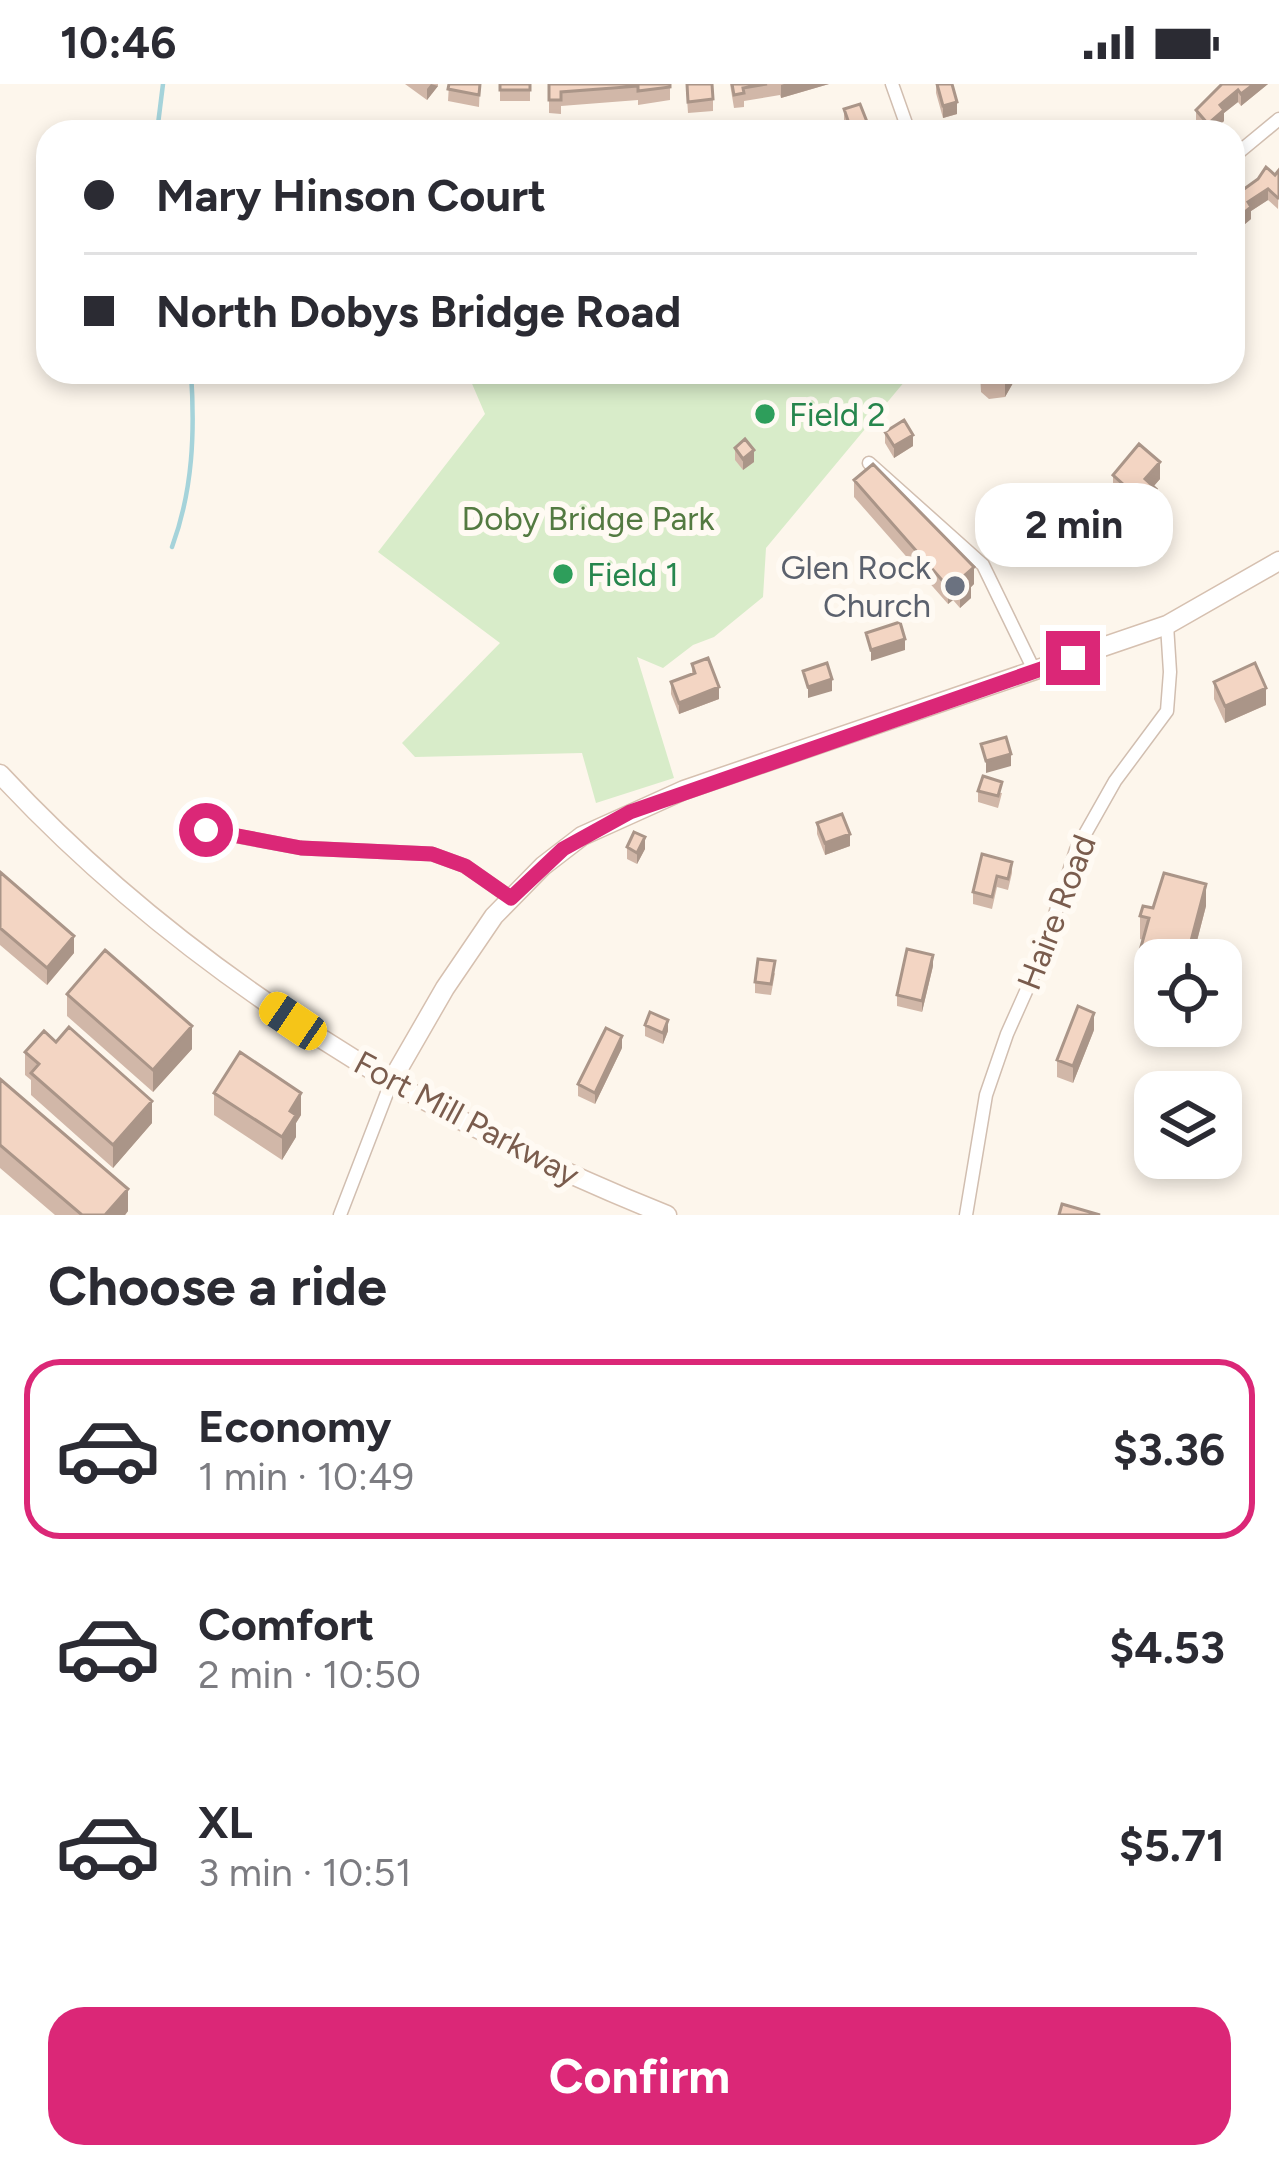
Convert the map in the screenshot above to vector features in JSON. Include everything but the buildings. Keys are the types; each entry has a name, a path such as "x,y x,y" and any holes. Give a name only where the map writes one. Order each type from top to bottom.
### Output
{"street":[{"path":"892,84 905,120"},
{"path":"1245,147 1279,119"},
{"path":"869,463 983,565 1035,672"},
{"path":"340,1215 392,1079 458,968 511,898 563,849 630,812 1167,625 1279,561"},
{"name":"Haire Road","path":"966,1215 986,1095 1040,960 1076,850 1115,781 1167,712 1167,625"},
{"name":"Fort Mill Parkway","path":"0,774 63,842 201,956 320,1039 586,1183 667,1215"},
{"path":"206,830 301,848 432,854 465,866 511,898"}],"green space":[{"name":"Doby Bridge Park","path":"472,384 903,384 766,548 763,597 714,637 693,645 663,668 637,657 674,778 596,803 582,753 415,757 402,743 500,643 378,552 485,414"}],"waterway":[{"path":"158,120 163,84"},
{"path":"172,547 191,461 192,384"}],"place":[{"name":"Field 2","path":"765,414"},
{"name":"Field 1","path":"563,574"},
{"name":"Glen Rock Church","path":"955,586"}],"route":[{"path":"206,830 301,848 432,854 465,866 511,898 563,849 630,812 1073,658"}]}
